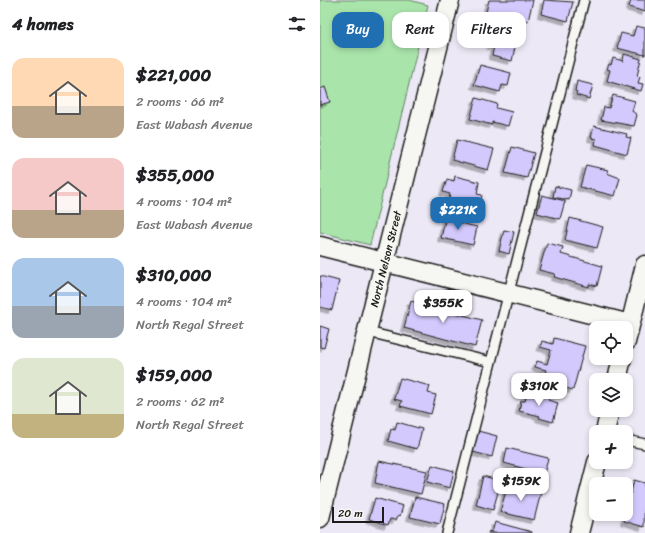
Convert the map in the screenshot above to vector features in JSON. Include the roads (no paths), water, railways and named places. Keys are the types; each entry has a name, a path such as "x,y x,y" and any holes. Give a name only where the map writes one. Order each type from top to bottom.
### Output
{"street":[{"name":"North Nelson Street","path":"320,518 386,262 450,0"},
{"path":"320,246 618,321"},
{"path":"631,321 640,302 645,265"},
{"path":"579,533 595,469"}],"lane":[{"path":"447,533 584,0"},
{"path":"368,332 491,362"},
{"path":"633,441 645,444"}]}
